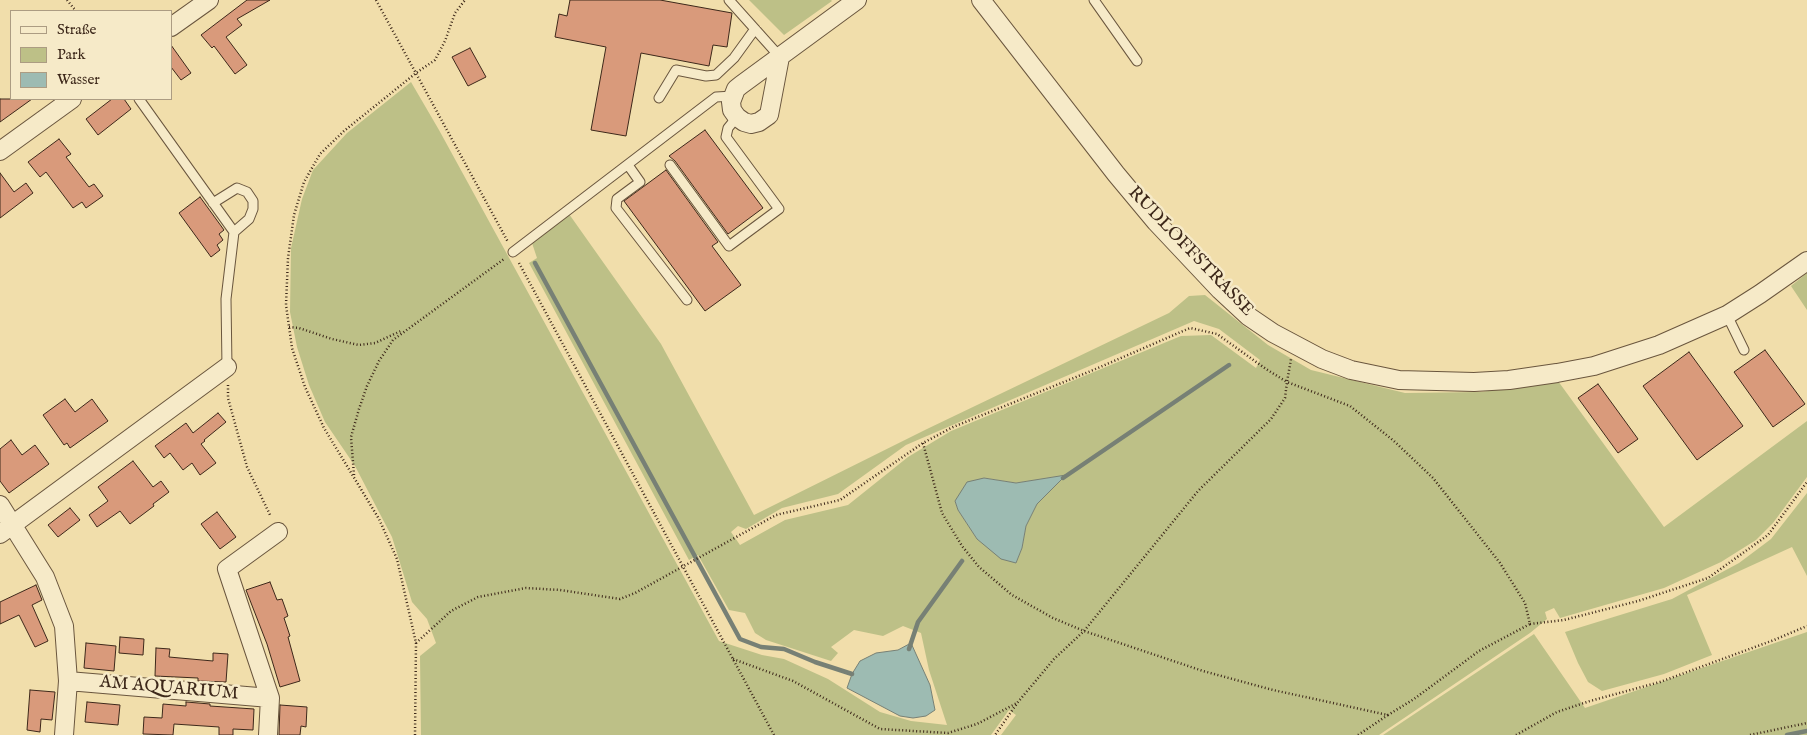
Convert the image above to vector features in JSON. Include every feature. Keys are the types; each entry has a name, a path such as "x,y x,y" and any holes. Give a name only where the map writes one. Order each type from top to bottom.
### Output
{"street":[{"path":"172,26 209,0"},
{"name":"RUDLOFFSTRASSE","path":"981,0 1091,144 1156,222 1220,290 1248,316 1293,345 1351,370 1399,380 1464,382 1509,380 1557,373 1624,357 1659,345 1727,315 1807,261"},
{"path":"780,57 769,115 764,120 751,124 744,122 732,110 731,102 741,84 780,57 851,2"},
{"path":"0,151 71,100"},
{"path":"7,529 227,366"},
{"path":"0,505 7,529 45,577 64,626 68,681 64,735"},
{"name":"AM AQUARIUM","path":"268,735 270,698 227,569 278,532"},
{"name":"AM AQUARIUM","path":"68,681 270,698"}],"lane":[{"path":"729,0 780,57"},
{"path":"1094,0 1137,61"},
{"path":"659,98 676,70 706,76 716,75 734,58 756,29"},
{"path":"513,252 716,97 733,96"},
{"path":"140,100 234,232 226,299 227,366"},
{"path":"670,165 728,246 779,209 726,137 728,128 737,117"},
{"path":"628,165 640,182 617,199 616,208 687,300"},
{"path":"214,203 237,188 247,192 253,201 253,209 249,219 234,232"},
{"path":"1727,315 1744,350"}],"path":[{"path":"67,0 75,10"},
{"path":"376,0 774,735"},
{"path":"415,735 416,643 397,560 379,519 324,428 305,387 292,348 286,306 288,258 294,215 304,182 320,154 344,131 416,73 436,60 455,13 464,0"},
{"path":"354,476 351,437 359,408 378,361 393,340 405,330 513,252"},
{"path":"289,327 299,328 332,339 359,345 375,343 405,330"},
{"path":"416,643 451,611 478,597 526,588 560,590 620,599 635,593 776,515 840,500 923,442 953,427 1091,371 1190,328 1218,334 1287,382 1350,406 1394,441 1433,478 1500,563 1524,602 1530,624"},
{"path":"995,735 1018,702 1054,659 1084,631 1198,491 1271,419 1284,398 1293,345"},
{"path":"227,366 228,398 247,467 278,532"},
{"path":"923,442 942,512 962,546 979,567 1012,595 1053,618 1084,631 1203,671 1388,715"},
{"path":"1358,735 1414,699 1479,651 1530,624 1564,620 1638,601 1708,578 1768,535 1807,482"},
{"path":"1516,735 1557,712 1660,682 1807,626"},
{"path":"732,659 793,681 880,729 948,732 977,724 1018,702"},
{"path":"1750,735 1807,723"}],"green space":[{"path":"749,0 831,0 832,1 784,35"},
{"path":"411,82 719,641 762,655 784,659 828,679 880,712 911,721 947,725 929,670 921,633 903,626 883,636 854,630 831,647 838,653 831,661 766,640 755,633 745,613 729,610 698,555 689,560 529,263 537,258 532,243 569,214 661,344 754,515 927,429 1169,313 1189,296 1205,295 1268,345 1311,370 1405,393 1481,392 1558,381 1664,527 1807,421 1807,477 1773,523 1756,540 1721,562 1664,588 1560,618 1554,608 1545,612 1547,619 1530,633 1379,735 1001,735 1016,715 1009,710 991,735 421,735 420,656 436,643 427,619 412,602 392,537 355,466 325,422 309,385 297,347 290,312 291,248 302,199 313,170 347,133","holes":["1194,321 1219,329 1260,360 1256,368 1211,335 1181,336 951,431 908,457 848,505 785,520 740,545 731,532 738,526 746,529 782,508 838,494 906,445","1065,476 1037,504 1026,526 1022,548 1016,563 977,539 958,510 955,501 984,478 1016,483"]},
{"path":"1807,273 1807,310 1791,286"},
{"path":"1807,493 1807,576 1792,547 1687,595 1712,655 1664,674 1602,691 1588,682 1565,632 1672,599 1739,563 1771,539"},
{"path":"1807,632 1807,735 1383,735 1534,634 1585,708"}],"water":[{"path":"1066,475 1037,504 1026,526 1022,548 1016,563 1001,559 977,539 958,510 955,501 967,482 984,478 1016,483"},
{"path":"911,643 930,685 935,710 926,716 913,718 900,716 847,688 852,674 860,661 876,653 898,650"}],"building":[{"path":"247,0 270,0 237,19 242,25 226,37 247,65 235,74 214,46 212,48 201,35"},
{"path":"570,0 660,0 732,13 727,47 713,45 709,66 641,53 626,136 591,130 606,47 555,37 559,14 567,16"},
{"path":"172,46 191,73 181,80 172,68"},
{"path":"470,48 486,77 468,86 452,57"},
{"path":"0,99 31,100 0,122"},
{"path":"111,100 125,100 131,109 98,135 86,119"},
{"path":"705,130 763,208 728,234 675,161 669,156"},
{"path":"59,139 71,154 66,157 89,187 94,184 103,196 86,208 82,202 73,208 46,172 40,177 28,162"},
{"path":"666,170 718,242 712,246 741,285 705,311 624,201"},
{"path":"0,173 14,192 26,183 33,193 0,218"},
{"path":"200,197 224,230 219,234 223,240 217,245 220,250 211,257 179,213"},
{"path":"1765,350 1805,404 1773,427 1734,372"},
{"path":"1689,352 1743,426 1697,460 1643,386"},
{"path":"1598,384 1638,439 1618,453 1578,398"},
{"path":"65,399 75,412 92,399 108,421 70,448 67,443 64,445 43,415"},
{"path":"218,413 226,422 201,444 216,463 200,475 192,463 183,470 170,453 164,458 155,446 186,423 193,433"},
{"path":"11,440 22,455 35,445 49,464 9,493 0,481 0,449"},
{"path":"133,461 153,487 161,481 169,492 130,524 120,511 97,527 89,515 108,501 98,487"},
{"path":"70,508 80,520 58,537 48,525"},
{"path":"217,512 236,537 220,549 201,524"},
{"path":"270,582 277,600 282,599 288,616 284,618 300,681 280,687 267,644 246,590"},
{"path":"36,585 42,600 32,605 48,641 35,647 19,615 0,624 0,602"},
{"path":"120,637 144,639 143,655 119,653"},
{"path":"86,643 116,646 114,671 84,668"},
{"path":"156,648 170,649 169,657 213,661 213,653 228,654 226,682 198,681 198,678 155,676"},
{"path":"30,690 55,692 52,720 41,719 40,732 27,730"},
{"path":"87,702 120,705 118,725 85,722"},
{"path":"186,702 210,704 210,706 254,709 253,730 233,729 233,735 219,735 219,727 174,724 173,735 143,734 144,717 162,718 163,704 186,706"},
{"path":"280,705 307,707 306,727 301,726 300,735 279,735"}],"waterway":[{"path":"535,263 740,639 761,647 784,649 815,662 852,674"},
{"path":"1063,478 1229,365"},
{"path":"909,649 918,622 962,561"},
{"path":"1787,735 1807,731"}]}
